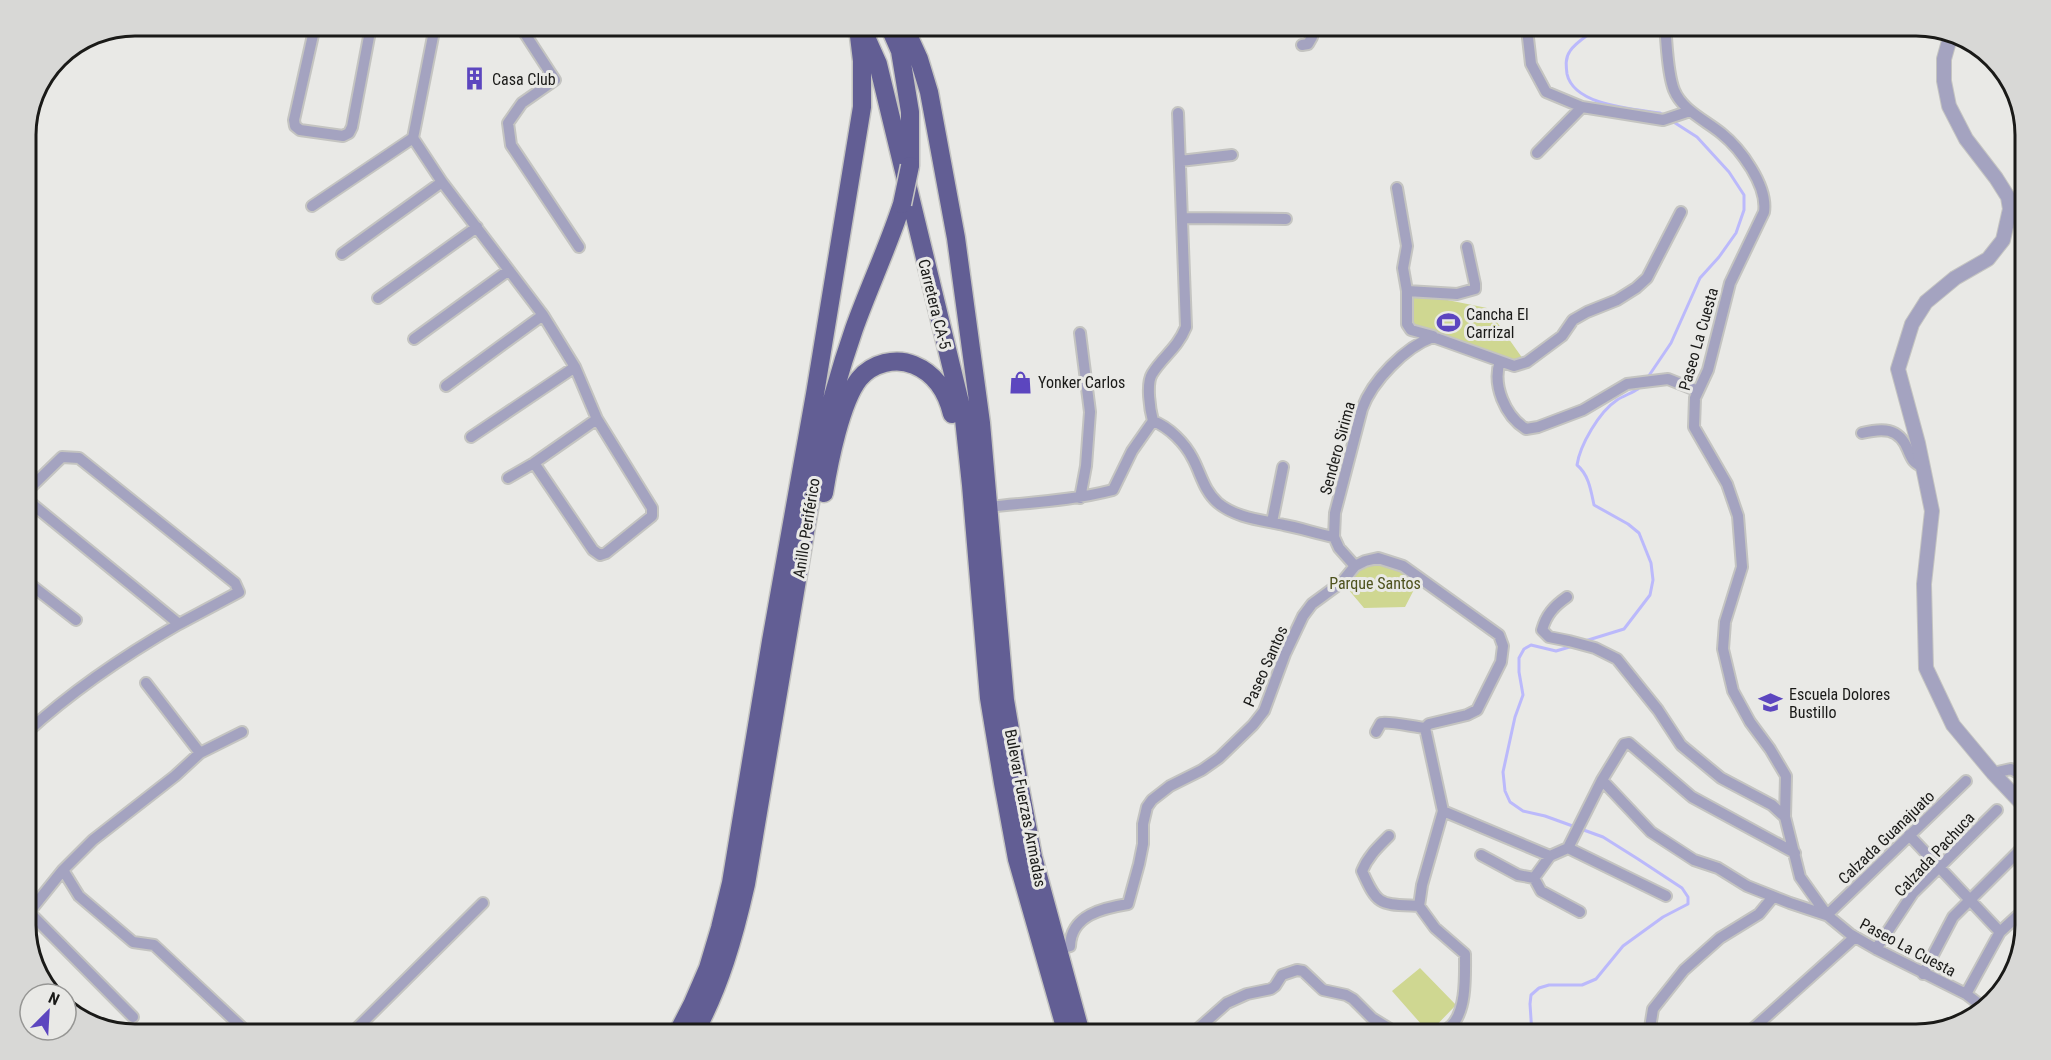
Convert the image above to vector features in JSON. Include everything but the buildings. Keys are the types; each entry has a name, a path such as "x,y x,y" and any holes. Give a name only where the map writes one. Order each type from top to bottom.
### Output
{"highway":[{"name":"Anillo Periférico","path":"682,1024 708,968 731,883 862,107 860,36"},
{"name":"Carretera CA-5","path":"864,36 878,64 964,419 987,582"},
{"name":"Anillo Periférico","path":"699,1024 720,979 734,938 746,884 817,461 831,400 855,327 892,236 910,166 910,112 900,51 894,36"},
{"name":"Carretera CA-5","path":"909,36 919,59 929,92 953,225 981,423 989,507 987,582"},
{"path":"772,729 794,640 834,445 851,391 860,377 872,368 886,362 914,365 938,382 946,396 953,417 987,582"},
{"name":"Bulevar Fuerzas Armadas","path":"987,582 996,611 1006,711 1033,857 1078,1024"},
{"name":"Bulevar Fuerzas Armadas","path":"987,582 989,698 1015,848 1064,1024"}],"street":[{"path":"313,36 294,120 295,126 300,130 343,136 352,128 369,36"},
{"path":"433,36 413,138 442,182 543,315 575,367 597,419 652,508 652,516 606,554 600,555 593,550 534,463"},
{"path":"526,36 555,80 522,103 508,123 511,145 579,247"},
{"path":"1302,45 1308,44 1311,36"},
{"name":"Paseo La Cuesta","path":"1666,36 1674,90 1690,111 1724,135 1746,161 1760,182 1766,201 1764,212 1730,283 1708,370 1695,398 1694,427 1727,484 1738,516 1742,567 1725,622 1723,649 1732,691 1786,776 1785,817 1800,877 1827,915 1855,937 1923,974 1966,994 1977,1003"},
{"path":"1528,38 1531,64 1546,92 1582,107 1663,120 1690,111"},
{"path":"1949,42 1944,59 1944,81 1949,106 1966,138 2008,197 2010,210 2002,240 1988,259 1955,278 1926,302 1912,324 1898,369 1932,511 1924,584 1926,668 1953,724 2015,796"},
{"path":"1537,153 1582,107"},
{"path":"989,507 1080,498 1113,490 1132,451 1152,421 1150,376 1179,342 1186,327 1178,113"},
{"path":"312,206 413,138"},
{"path":"1180,161 1232,155"},
{"path":"342,255 442,182"},
{"path":"1397,188 1407,246 1403,268 1407,291 1407,324 1411,330 1514,366 1527,362 1562,336 1573,320 1617,300 1647,278 1681,212"},
{"path":"1183,218 1286,219"},
{"path":"378,298 477,227"},
{"path":"1407,291 1457,294 1475,289 1467,247"},
{"path":"414,339 508,270"},
{"path":"446,386 543,315"},
{"path":"1080,333 1090,412 1086,466 1080,498"},
{"name":"Sendero Sirima","path":"1334,537 1335,513 1339,496 1368,393 1412,346 1433,336"},
{"path":"1500,361 1497,371 1499,389 1509,414 1526,429 1538,427 1583,410 1627,384 1668,379 1698,391"},
{"path":"471,437 575,367"},
{"path":"508,478 534,463 597,419"},
{"path":"1152,421 1161,424 1185,446 1193,459 1203,485 1218,502 1251,518 1334,537 1339,548 1355,566 1377,558 1394,561 1499,636 1503,646 1502,662 1477,710 1467,715 1429,724 1425,728 1402,726 1386,721 1381,723 1376,732"},
{"path":"1862,433 1885,429 1895,434 1906,445 1915,464 1923,467"},
{"path":"36,482 62,457 79,458 235,583 239,592 142,645 77,691 36,725"},
{"path":"1272,522 1283,467"},
{"path":"36,507 179,624"},
{"name":"Paseo Santos","path":"1058,950 1070,946 1074,929 1091,914 1128,904 1143,844 1143,824 1147,807 1158,795 1219,758 1253,725 1263,711 1285,654 1303,616 1312,604 1342,582 1355,566"},
{"path":"36,589 76,620"},
{"path":"1567,597 1556,604 1545,618 1542,630 1549,637 1595,648 1617,659 1658,710 1681,744 1721,778 1772,805 1785,817"},
{"path":"147,683 200,753"},
{"path":"1425,728 1443,811 1422,885 1419,906 1435,928 1465,954 1462,1003 1454,1024"},
{"path":"36,903 63,870 93,840 175,776 200,753 242,732"},
{"path":"1534,878 1550,856 1568,848 1602,780 1624,744 1629,744 1692,797 1795,853"},
{"path":"1993,773 2011,770 2015,772"},
{"path":"1602,780 1651,832 1694,860 1718,868 1746,886 1827,915"},
{"name":"Calzada Guanajuato","path":"1827,915 1966,781"},
{"name":"Calzada Pachuca","path":"1876,949 1913,892 1997,810"},
{"path":"1443,811 1550,856"},
{"path":"1909,835 2000,932"},
{"path":"1389,836 1366,861 1362,871 1372,894 1380,901 1419,906"},
{"path":"1568,848 1666,896"},
{"path":"1481,855 1518,875 1534,878"},
{"path":"1923,974 1953,917 2015,855"},
{"path":"63,870 79,896 133,942 153,945 237,1024"},
{"path":"1534,878 1541,891 1580,912"},
{"path":"1650,1024 1653,1009 1683,970 1720,938 1759,914 1773,897"},
{"path":"362,1024 483,903"},
{"path":"1966,994 2000,932 2015,918"},
{"path":"36,923 133,1017"},
{"path":"1758,1024 1855,937"},
{"path":"1204,1024 1227,1003 1247,994 1271,989 1282,975 1297,970 1303,971 1323,990 1346,995 1353,999 1381,1024"}],"green space":[{"path":"1413,293 1487,308 1523,359 1501,359 1413,332"},
{"name":"Parque Santos","path":"1378,558 1420,578 1405,607 1364,608 1342,582 1346,575"},
{"path":"1420,968 1456,1005 1438,1024 1421,1024 1392,991"}],"waterway":[{"path":"1586,36 1568,54 1567,74 1572,85 1581,93 1606,104 1660,113 1664,116"},
{"path":"1648,377 1671,343 1700,278 1736,233 1744,210 1744,195 1729,172 1697,137 1672,121"},
{"path":"1585,641 1624,629 1650,595 1653,580 1651,563 1639,533 1628,524 1594,505 1587,478 1577,465 1586,439 1604,412 1617,400 1638,389"},
{"path":"1531,1024 1531,995 1539,988 1549,985 1582,985 1596,979 1623,946 1663,917 1688,904 1688,897 1682,888 1603,837 1545,816 1523,811 1510,802 1505,791 1503,772 1515,717 1523,695 1519,658 1524,649 1531,645 1556,651 1573,646"}],"place":[{"name":"Casa Club","path":"474,79"},
{"name":"Cancha El Carrizal","path":"1448,323"},
{"name":"Yonker Carlos","path":"1020,382"},
{"name":"Escuela Dolores Bustillo","path":"1771,703"}]}
